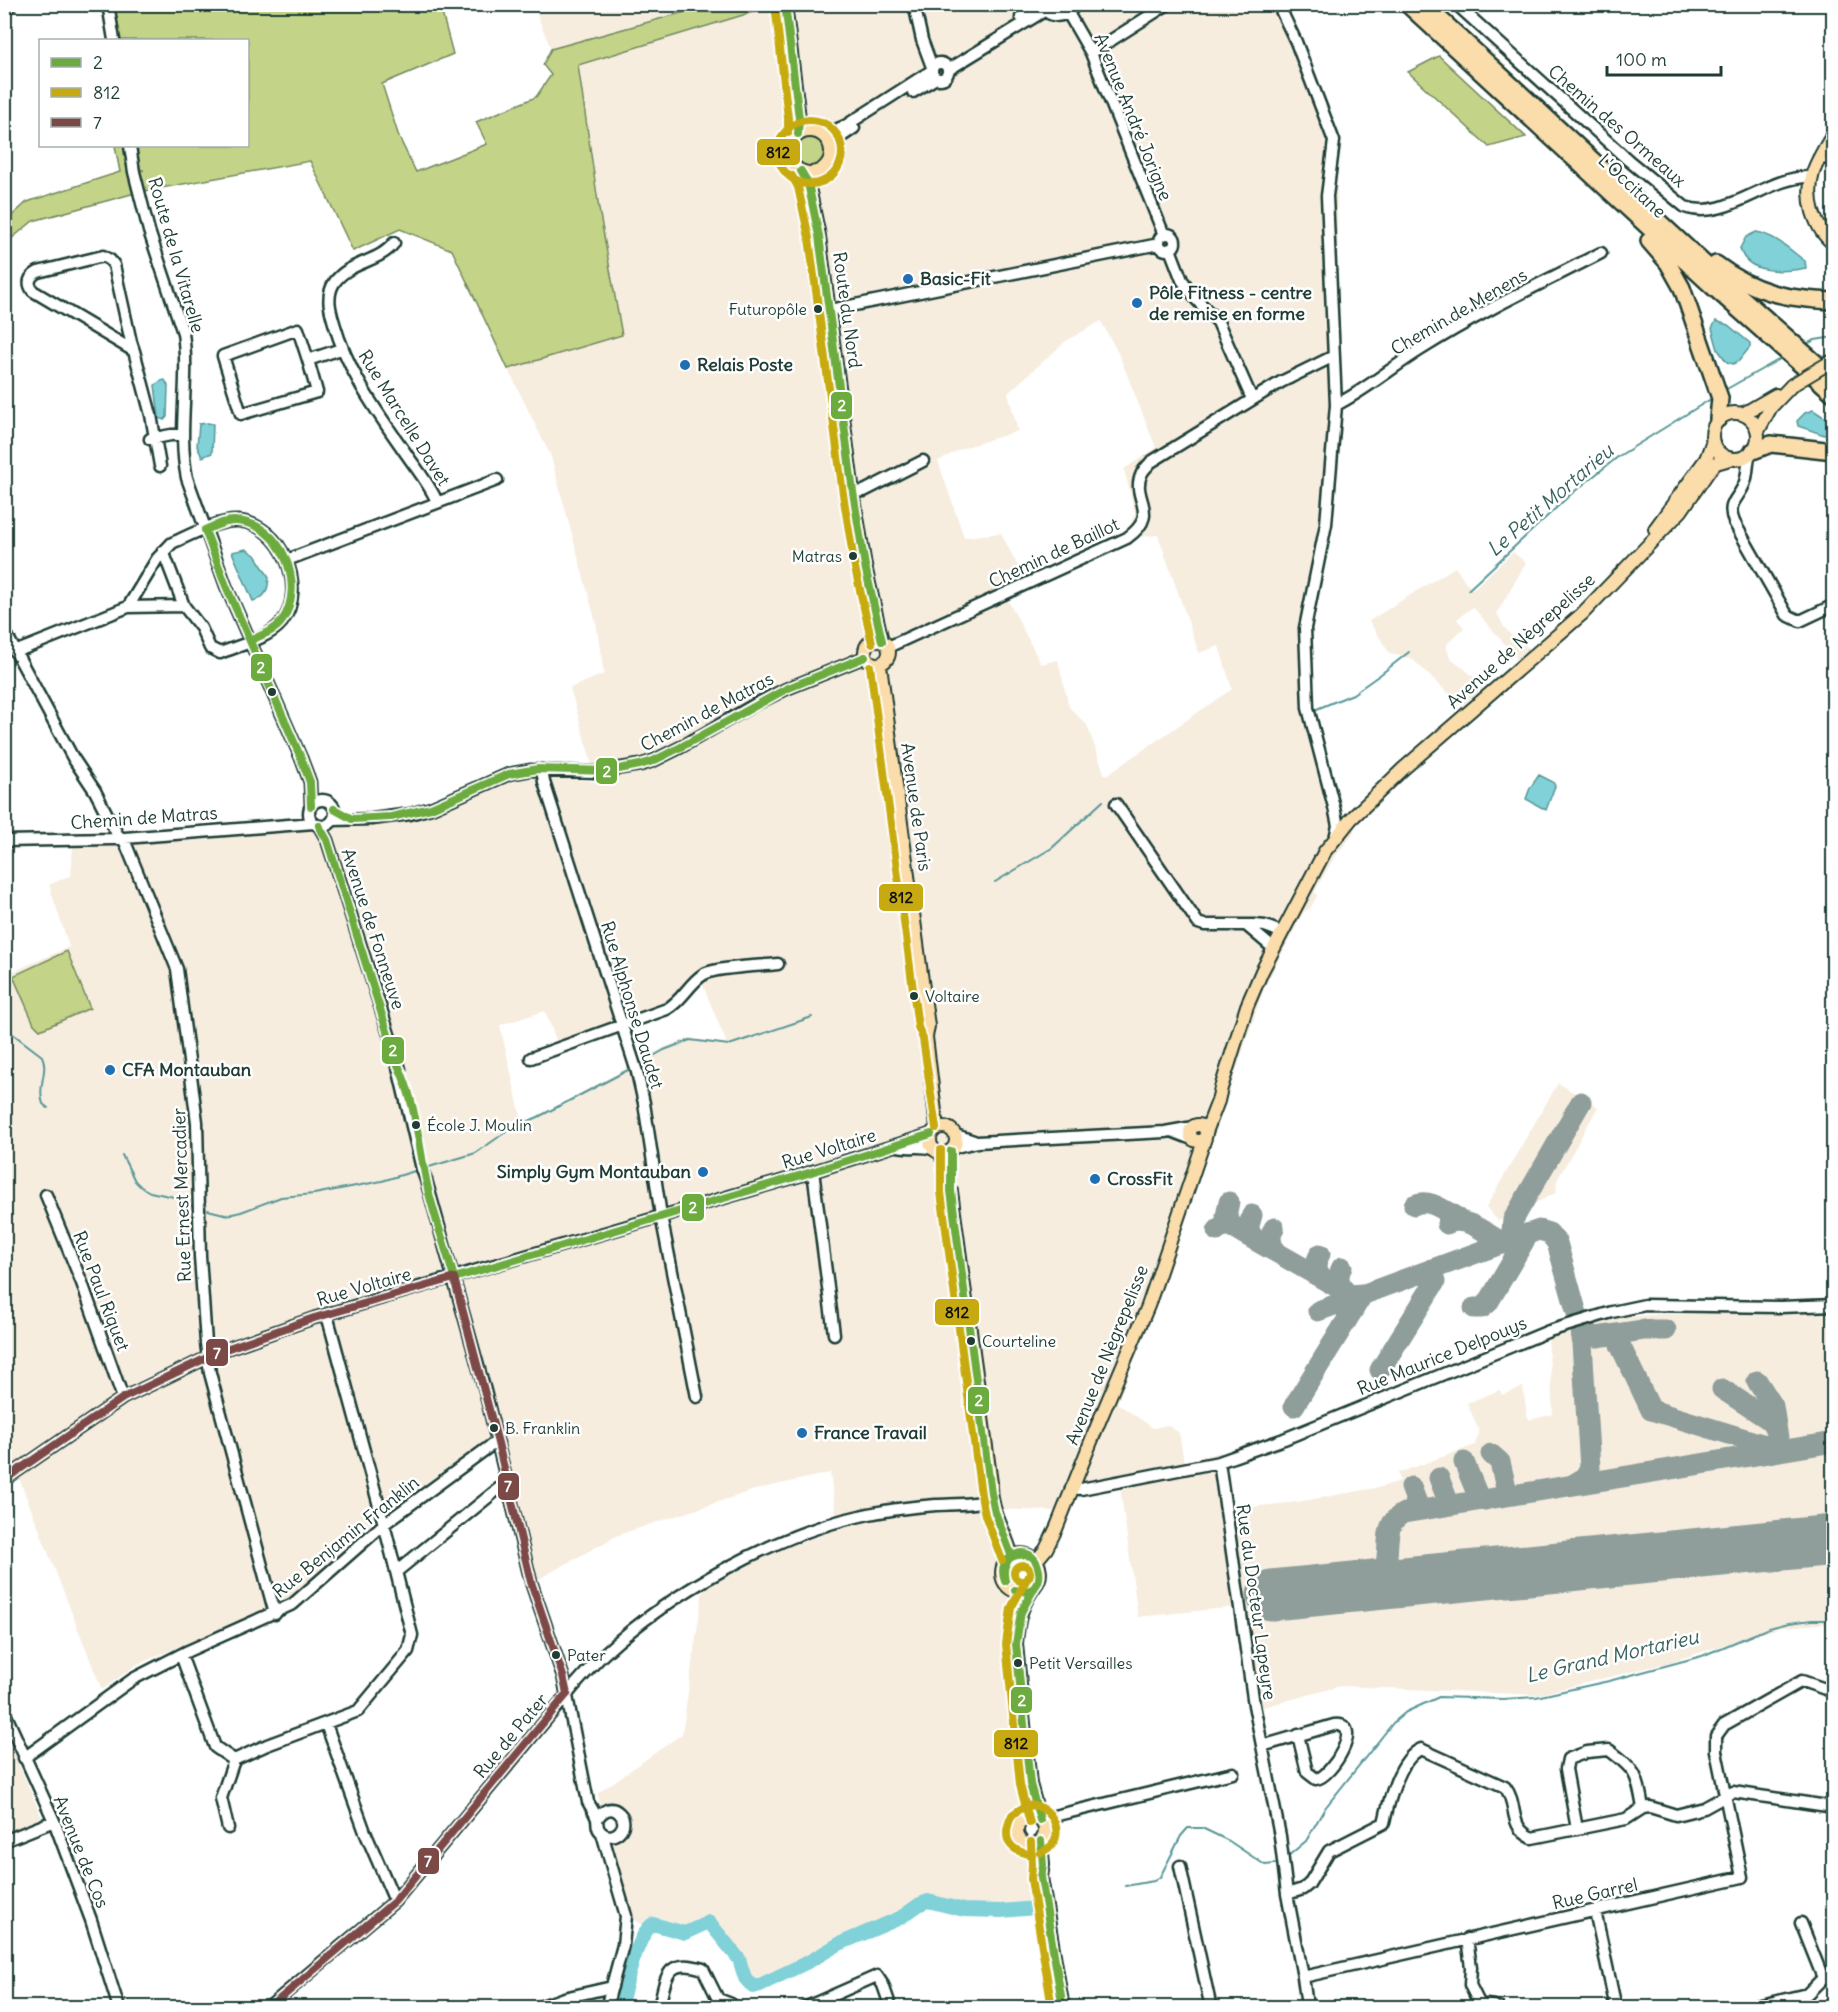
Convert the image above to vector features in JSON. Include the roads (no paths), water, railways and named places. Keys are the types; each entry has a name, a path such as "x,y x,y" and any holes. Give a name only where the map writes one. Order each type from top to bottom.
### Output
{"highway":[{"name":"L'Occitane","path":"1407,4 1704,279 1833,394"},
{"name":"L'Occitane","path":"1424,4 1611,178 1833,379"},
{"path":"1554,141 1661,253 1674,273 1682,288 1720,398 1718,419"},
{"path":"1611,178 1740,280 1782,297 1833,301"},
{"path":"1752,452 1771,444 1833,451"}],"main road":[{"path":"4,9 11,4"},
{"path":"785,4 799,118 798,134 790,145 790,157 796,168 811,173 821,170 830,159 831,150 828,140 818,132 806,111 792,4"},
{"path":"798,134 809,131 818,132"},
{"path":"1833,133 1811,177 1809,190 1815,218 1820,229 1833,244"},
{"name":"Route du Nord","path":"819,236 816,185 821,170"},
{"name":"Route du Nord","path":"801,171 808,183 819,236 853,492 880,644"},
{"path":"1743,414 1833,360"},
{"path":"1758,431 1750,418 1743,414 1730,413 1718,419 1712,430 1712,443 1719,453 1730,459 1744,457 1752,452 1758,438 1758,431 1771,407 1792,385"},
{"name":"Avenue de Nègrepelisse","path":"1635,558 1700,467 1712,443"},
{"name":"Avenue de Nègrepelisse","path":"1036,1561 1046,1549 1056,1529 1148,1306 1199,1157 1197,1134 1221,1088 1246,1006 1281,932 1325,851 1352,819 1403,769 1582,614 1681,512 1708,472 1720,461 1730,459"},
{"path":"880,644 889,652 887,660 880,664 873,664 865,657 865,650 880,644"},
{"name":"Avenue de Paris","path":"880,664 928,1026 933,1036 944,1141 954,1183 951,1191 991,1483 991,1500 1012,1557"},
{"name":"Avenue de Nègrepelisse","path":"1312,877 1353,825 1429,748"},
{"path":"1017,1628 1024,1601 1037,1583 1040,1572 1036,1561 1027,1555 1017,1554 1005,1563 1002,1573 1010,1588 1016,1591 1028,1591 1037,1583"},
{"path":"1010,1588 1017,1628 1016,1659 1030,1784 1042,1823 1045,1835 1036,1843 1022,1842 1017,1832 1020,1822 1033,1817 1042,1823"},
{"path":"1026,1818 1030,1784"},
{"path":"1036,1843 1043,1864 1041,1877 1063,2007"}],"street":[{"path":"108,4 114,39"},
{"path":"914,4 925,46 938,69"},
{"path":"1091,53 1168,4"},
{"path":"1278,4 1296,42 1334,141 1327,196 1332,357 1336,405 1326,524 1305,628 1308,708 1338,826 1335,839"},
{"name":"Chemin des Ormeaux","path":"1456,4 1628,160 1684,207 1705,211 1719,208 1791,179 1811,177"},
{"path":"818,132 833,131 845,126 1041,7 1059,16 1072,9"},
{"name":"Avenue André Jorigne","path":"1072,9 1162,239"},
{"path":"831,150 843,135 938,69"},
{"name":"Route de la Vitarelle","path":"130,147 148,231 183,333 186,350 183,435 187,478 226,586 280,707 310,782 325,801 325,821"},
{"path":"1819,158 1833,159"},
{"path":"830,310 1162,239 1163,249 1170,249 1182,280 1218,322 1252,399"},
{"name":"Rue Marcelle Davet","path":"394,243 388,251 343,272 332,287 330,308 341,349 364,392 437,502"},
{"name":"Chemin de Menens","path":"1336,405 1355,396 1419,350 1491,308 1601,253"},
{"path":"134,351 33,291 29,286 29,280 33,274 102,256 107,257 114,265 134,351 152,439 160,466"},
{"path":"298,329 308,360 317,392 241,414 223,356 298,329"},
{"path":"308,360 341,349"},
{"name":"Chemin de Baillot","path":"880,644 1127,538 1140,528 1143,520 1145,513 1140,483 1142,473 1151,462 1281,382 1332,357"},
{"path":"152,439 183,435"},
{"path":"1752,452 1747,462 1745,482 1731,505 1731,513 1783,610 1792,619 1800,621 1833,605"},
{"path":"1730,459 1742,471 1745,482"},
{"path":"853,492 864,491 923,461"},
{"path":"287,560 497,480"},
{"path":"128,607 163,551 172,543 224,523 238,521 257,527 276,542 287,560 292,579 292,595 286,614 272,631 220,653 215,652 210,648 201,628 184,606 163,551"},
{"path":"15,652 128,607 184,606"},
{"name":"Rue Ernest Mercadier","path":"4,630 63,740 125,842 177,969 197,1122 200,1256 207,1358 275,1614"},
{"name":"Chemin de Matras","path":"4,841 111,839 372,819 410,814 431,808 509,774 542,770 608,771 653,761 786,689 865,657"},
{"name":"Rue Alphonse Daudet","path":"542,770 637,1072 644,1103 661,1216 697,1397"},
{"name":"Route de la Vitarelle","path":"310,782 310,808"},
{"name":"Chemin de Matras","path":"286,824 318,801 325,801"},
{"path":"1116,804 1198,923 1204,926 1264,926 1281,932"},
{"path":"1334,807 1343,818 1352,819"},
{"path":"310,808 310,818 325,821"},
{"name":"Avenue de Fonneuve","path":"325,821 327,840 397,1063 408,1088 426,1180 498,1443 531,1582 563,1676 588,1802 597,1819 597,1827 602,1833 626,1916 623,1945 606,2007"},
{"path":"1247,926 1273,948"},
{"path":"531,1058 675,1005 698,980 710,972 778,964"},
{"name":"Rue Voltaire","path":"4,1480 123,1398 207,1358 253,1340 327,1315 897,1146 944,1141 977,1142 1171,1131 1197,1134"},
{"path":"813,1171 834,1334"},
{"name":"Rue Paul Riquet","path":"46,1195 82,1282 123,1398"},
{"name":"Rue Maurice Delpouys","path":"1071,1488 1081,1489 1219,1462 1284,1439 1549,1331 1612,1312 1645,1305 1833,1305"},
{"path":"228,1828 220,1798 234,1760 267,1745 358,1711 408,1651 412,1635 327,1315"},
{"name":"Rue Benjamin Franklin","path":"24,1758 133,1679 293,1604 384,1524 493,1444 498,1443"},
{"name":"Rue du Docteur Lapeyre","path":"1219,1462 1262,1746 1280,1836 1287,1894 1303,1977"},
{"path":"396,1572 507,1481"},
{"name":"Rue de Pater","path":"268,2007 395,1901 567,1694 604,1653 639,1624 692,1588 752,1556 806,1533 843,1520 912,1508 991,1500"},
{"path":"180,1655 215,1747 234,1760"},
{"path":"1725,1796 1716,1743 1716,1736 1724,1725 1802,1681 1833,1692"},
{"name":"Avenue de Cos","path":"4,1711 54,1821 91,1920 119,2007"},
{"path":"326,1724 365,1832 395,1901"},
{"path":"1262,1746 1298,1735 1339,1724 1346,1731 1348,1740 1324,1776 1316,1779 1307,1772 1298,1735"},
{"path":"1287,1894 1309,1884 1329,1851 1384,1823 1389,1799 1407,1759 1412,1753 1421,1749 1505,1786 1510,1793 1517,1826 1523,1834 1532,1838 1626,1819 1643,1808 1650,1807 1676,1815 1704,1808 1732,1792 1833,1806"},
{"path":"1577,1829 1566,1769 1568,1759 1587,1752 1609,1750 1631,1767 1638,1781 1643,1808"},
{"path":"1042,1823 1054,1816 1233,1773"},
{"name":"Avenue de Fonneuve","path":"586,1794 600,1808 618,1811 623,1818 623,1827 612,1847 611,1868"},
{"name":"Rue Garrel","path":"1303,1977 1742,1877 1725,1796"},
{"path":"597,1819 601,1812 609,1809"},
{"path":"4,1841 54,1821"},
{"path":"602,1833 610,1836 618,1834"},
{"path":"1180,1866 1211,2007"},
{"path":"1594,1911 1616,2007"},
{"path":"1749,2007 1807,1994 1828,1978 1801,1923"},
{"path":"1467,1939 1471,1967 1470,1985 1478,2006 1499,2007"},
{"path":"659,2007 666,1978 676,1966 686,1964 703,1969 718,1999 733,2006"},
{"path":"804,2007 877,1976 891,2007"},
{"path":"1303,1977 1305,2007"},
{"path":"537,2007 612,1987"}],"water":[{"path":"1756,232 1782,243 1805,261 1806,268 1777,271 1767,270 1750,263 1740,248 1746,237"},
{"path":"1716,321 1728,325 1750,343 1750,347 1739,361 1733,364 1727,362 1718,350 1712,328"},
{"path":"165,380 168,386 167,417 164,420 159,418 155,385"},
{"path":"1813,410 1833,423 1833,438 1798,426 1797,421 1805,413"},
{"path":"199,424 213,424 212,453 202,457 197,446"},
{"path":"246,549 255,555 269,577 266,592 253,601 232,552"},
{"path":"1539,775 1553,782 1555,786 1546,810 1526,799"}],"waterway":[{"name":"Le Petit Mortarieu","path":"1806,344 1834,337"},
{"name":"Le Petit Mortarieu","path":"1725,390 1780,359"},
{"name":"Le Petit Mortarieu","path":"1468,590 1570,495 1619,456 1714,397"},
{"name":"Le Petit Mortarieu","path":"1312,711 1353,694 1409,652"},
{"name":"Le Petit Mortarieu","path":"995,882 1052,848 1103,801"},
{"name":"Le Petit Mortarieu","path":"641,1063 664,1050 690,1040 729,1045 812,1017"},
{"name":"Le Petit Mortarieu","path":"4,1020 9,1031 42,1056 44,1067 41,1091 43,1104 48,1108"},
{"name":"Le Petit Mortarieu","path":"429,1167 476,1153 510,1129 630,1069"},
{"name":"Le Petit Mortarieu","path":"122,1155 135,1181 141,1187 150,1192 174,1197 194,1207"},
{"name":"Le Petit Mortarieu","path":"208,1210 228,1215 281,1197 314,1194 382,1181 418,1170"},
{"name":"Le Grand Mortarieu","path":"1287,1857 1306,1841 1325,1808 1393,1723 1406,1712 1439,1697 1503,1699 1536,1697 1609,1681 1702,1656 1769,1628 1812,1620 1834,1620"},
{"name":"Le Grand Mortarieu","path":"1125,1886 1154,1881 1160,1877 1181,1836 1188,1828 1202,1828 1229,1841 1265,1865 1275,1864"},
{"name":"Le Grand Mortarieu","path":"620,2008 637,1950 647,1930 653,1924 685,1933 709,1922 739,1959 745,1978 753,1987 810,1961 839,1944 900,1918 928,1901 964,1910 1001,1911 1037,1908"}],"place":[{"name":"Basic-Fit","path":"908,279"},
{"name":"Pôle Fitness - centre de remise en forme","path":"1137,303"},
{"name":"Futuropôle","path":"818,309"},
{"name":"Relais Poste","path":"685,365"},
{"name":"Matras","path":"853,556"},
{"name":"Voltaire","path":"914,996"},
{"name":"CFA Montauban","path":"110,1070"},
{"name":"École J. Moulin","path":"416,1125"},
{"name":"Simply Gym Montauban","path":"703,1172"},
{"name":"CrossFit","path":"1095,1179"},
{"name":"Courteline","path":"971,1341"},
{"name":"B. Franklin","path":"494,1428"},
{"name":"France Travail","path":"802,1433"},
{"name":"Pater","path":"556,1655"},
{"name":"Petit Versailles","path":"1018,1663"}]}
